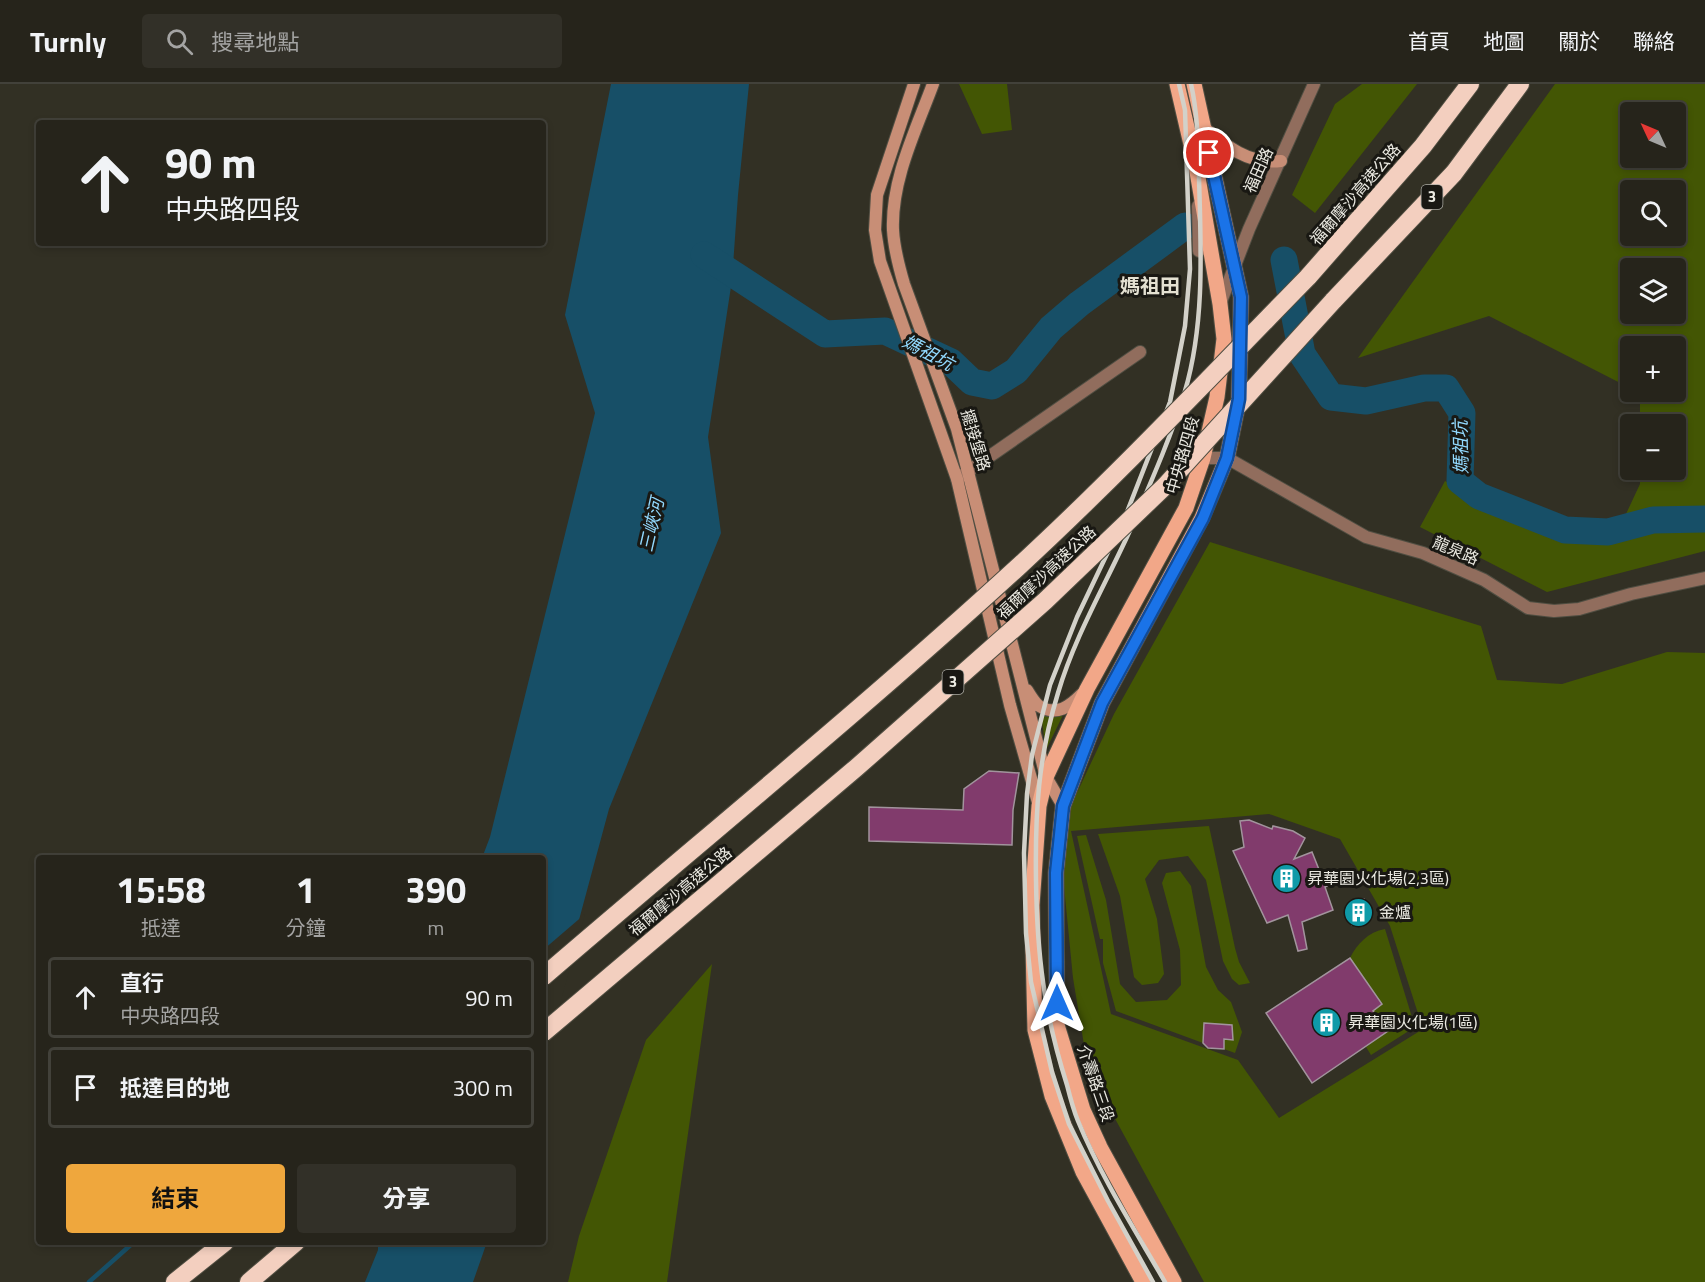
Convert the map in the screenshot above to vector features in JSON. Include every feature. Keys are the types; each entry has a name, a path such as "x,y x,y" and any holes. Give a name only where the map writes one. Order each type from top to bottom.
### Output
{"highway":[{"name":"福爾摩沙高速公路","path":"546,974 820,743 1017,567 1139,449 1308,277 1423,146 1470,84"},
{"name":"福爾摩沙高速公路","path":"546,1030 856,768 1045,601 1165,486 1333,301 1454,173 1520,84"},
{"path":"175,1282 221,1245"},
{"path":"251,1280 292,1245"}],"main road":[{"name":"中央路四段","path":"1039,806 1046,777 1087,689 1186,508 1203,458 1217,397 1224,339 1220,304 1196,166 1177,84"},
{"path":"1063,806 1102,703 1203,518 1227,458 1239,399 1241,297 1194,84"},
{"path":"1039,806 1032,905 1035,1030 1052,1096 1083,1172 1143,1282"},
{"name":"介壽路三段","path":"1063,806 1056,873 1057,1024 1083,1110 1100,1147 1174,1282"}],"street":[{"name":"擺接堡路","path":"914,84 877,195 875,230 880,261 957,479 1010,705 1039,806"},
{"name":"擺接堡路","path":"933,84 901,172 894,202 893,230 898,261 904,284 957,429 1046,777 1063,806"},
{"name":"福田路","path":"1220,304 1249,230 1314,84"},
{"path":"1203,127 1243,155 1267,163 1281,160"},
{"path":"1199,192 1199,250"},
{"path":"957,479 1140,352"},
{"name":"龍泉路","path":"1203,458 1227,458 1366,537 1423,553 1474,575 1528,608 1554,611 1578,609 1630,594 1705,578"},
{"path":"1024,687 1039,706 1055,711 1069,708 1087,689"}],"green space":[{"path":"959,84 1007,84 1012,130 982,134"},
{"path":"1362,84 1417,84 1315,213 1292,195 1335,104"},
{"path":"1555,84 1705,84 1705,551 1547,592 1420,527 1445,481 1519,522 1612,544 1640,480 1686,480 1686,414 1640,414 1640,402 1686,402 1686,336 1620,336 1620,383 1489,316 1358,358"},
{"path":"1210,542 1481,626 1497,680 1562,684 1667,652 1705,653 1705,1282 1204,1282 1088,1069 1073,978 1063,876 1068,812 1114,714","holes":["1269,814 1340,839 1390,926 1423,1029 1279,1118 1238,1060 1111,1014 1071,831"]},
{"path":"1041,715 1063,715 1046,750"},
{"path":"1209,826 1235,948 1239,962 1250,983 1239,985 1232,979 1223,961 1206,880 1188,856 1159,860 1145,879 1157,919 1164,974 1158,983 1142,985 1134,977 1120,896 1098,834"},
{"path":"1086,835 1106,900 1120,984 1136,1002 1167,1000 1181,985 1180,950 1162,883 1166,873 1180,871 1191,886 1206,967 1218,990 1231,1002 1242,1032 1235,1053 1224,1049 1224,1039 1233,1040 1231,1025 1204,1023 1203,1043 1116,1011 1103,963 1103,939 1100,939 1077,836"},
{"path":"1385,929 1415,1027 1371,1055 1366,1047 1388,1031 1373,1011 1382,1004 1350,958 1364,939"},
{"path":"712,964 667,1282 568,1282 579,1236 646,1040"}],"water":[{"name":"三峽河","path":"611,84 749,84 732,280 708,437 721,533 609,809 546,1042 546,855 483,855 490,837 595,413 565,315"},
{"path":"378,1245 486,1245 473,1282 365,1282"}],"pier":[{"path":"585,914 546,1054 546,947"}],"building":[{"path":"989,771 1019,773 1013,810 1012,845 869,841 869,807 963,810 964,789"},
{"name":"昇華園火化場(2,3區)","path":"1249,820 1272,829 1273,826 1293,831 1305,838 1294,859 1312,852 1320,872 1323,871 1329,885 1325,887 1333,910 1302,922 1307,949 1298,951 1288,915 1267,923 1233,851 1244,847 1240,821"},
{"name":"金爐","path":"1364,899 1370,919 1352,925 1347,905"},
{"name":"昇華園火化場(1區)","path":"1350,958 1382,1004 1373,1011 1388,1031 1312,1083 1266,1013"},
{"path":"1204,1023 1232,1025 1233,1040 1224,1039 1224,1049 1208,1048 1203,1043"}],"waterway":[{"name":"媽祖坑","path":"704,255 825,334 885,331 951,362 972,382 992,386 1016,371 1051,328 1079,304 1185,226"},
{"name":"媽祖坑","path":"1284,260 1302,354 1331,397 1366,401 1424,388 1446,388 1462,413 1460,481 1479,496 1565,530 1608,532 1653,520 1705,519"},
{"path":"89,1282 131,1245"}],"railway":[{"path":"1153,1282 1069,1124 1052,1072 1031,982 1026,933 1024,853 1027,794 1032,755 1050,685 1077,617 1127,512 1170,402 1185,326 1190,269 1185,110 1179,84"},
{"path":"1165,1282 1097,1162 1078,1121 1059,1059 1047,1008 1040,959 1036,832 1039,786 1046,740 1065,671 1082,629 1132,526 1160,459 1185,391 1191,365 1199,312 1201,258 1197,131 1191,84"}],"place":[{"name":"昇華園火化場(2,3區)","path":"1286,878"},
{"name":"金爐","path":"1358,912"},
{"name":"昇華園火化場(1區)","path":"1327,1022"}],"district":[{"name":"媽祖田","path":"1150,286"}],"route":[{"path":"1057,1003 1056,873 1063,806 1102,703 1203,518 1227,458 1239,399 1241,297 1209,153"}]}
